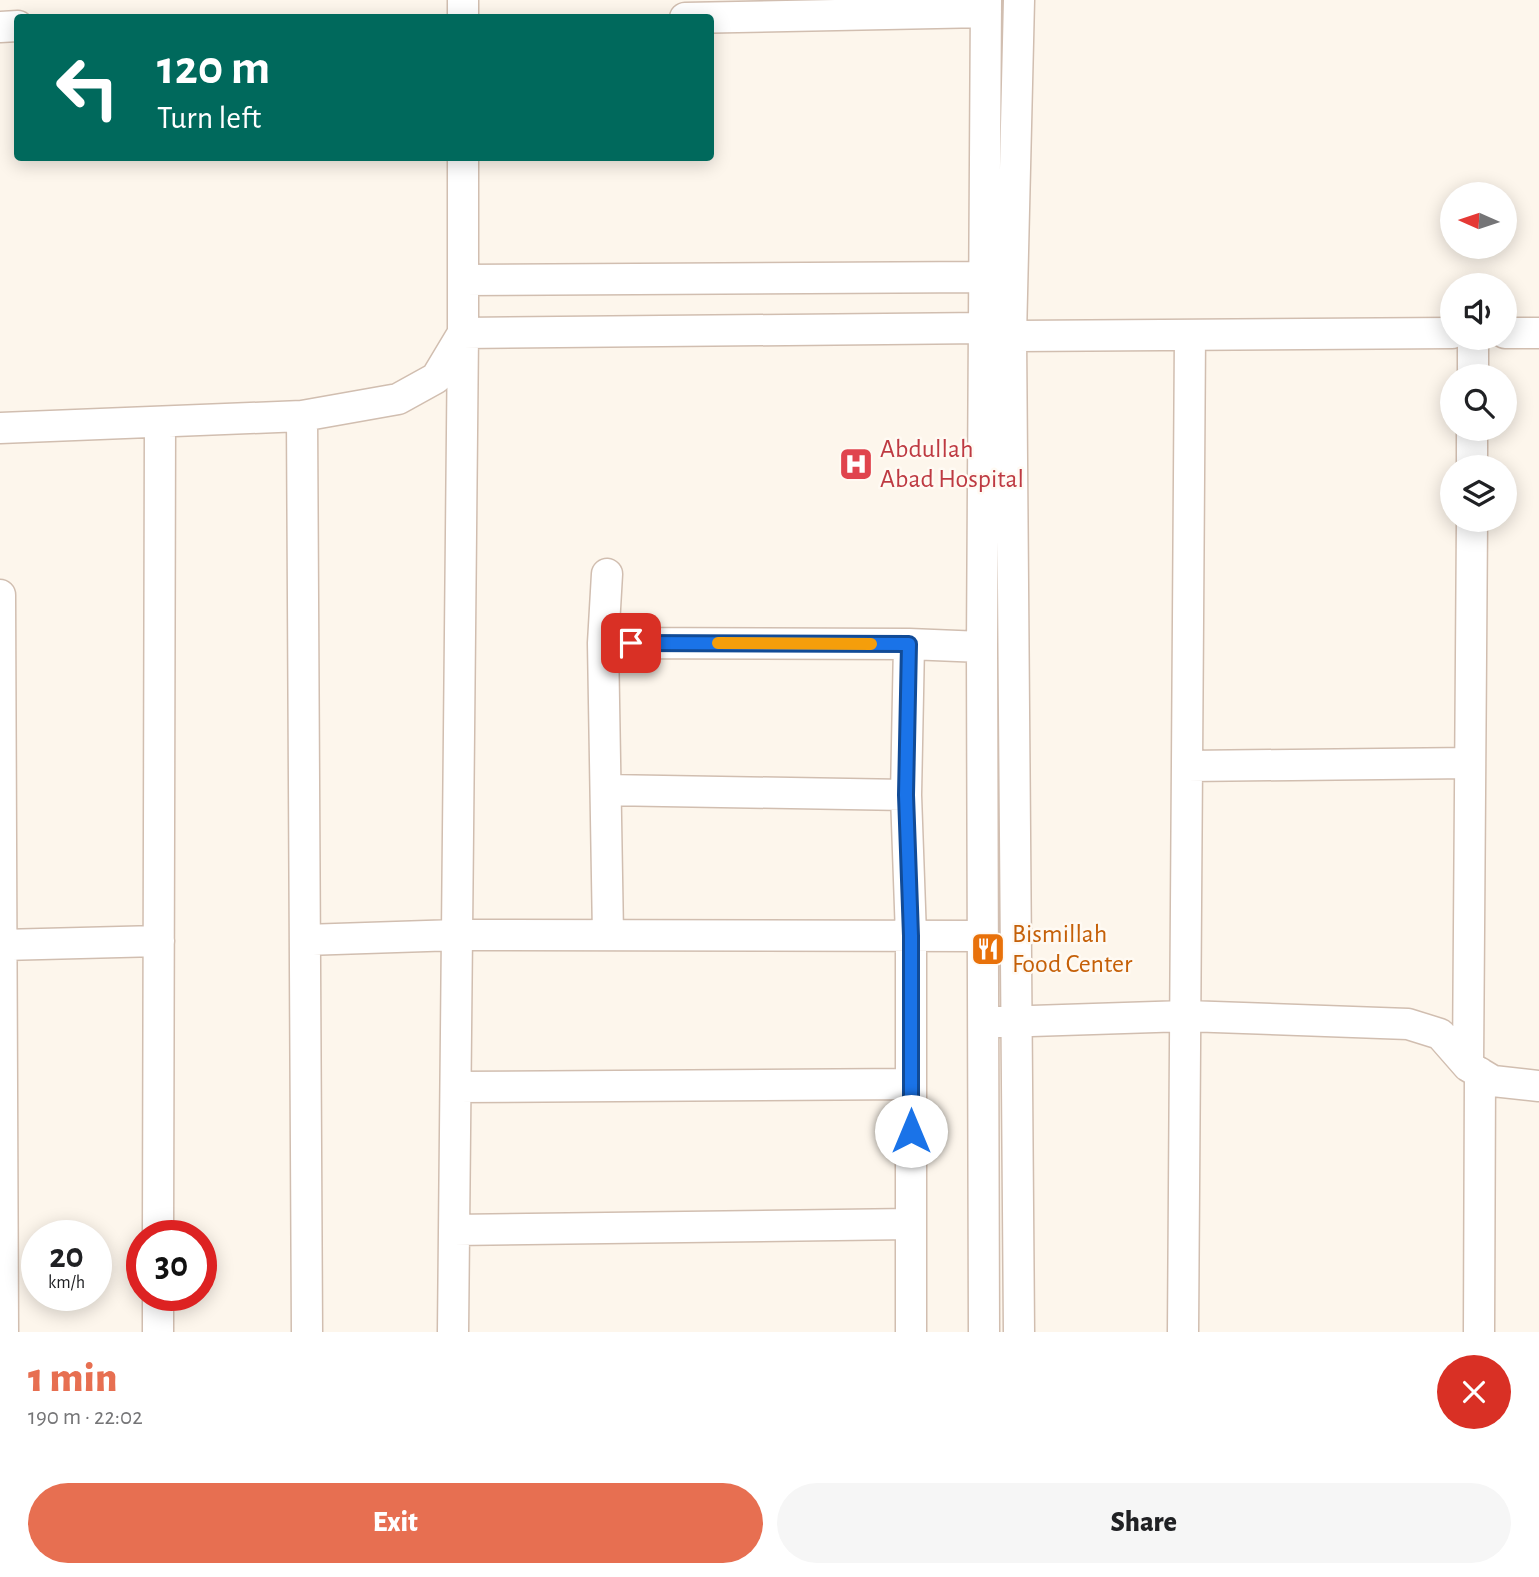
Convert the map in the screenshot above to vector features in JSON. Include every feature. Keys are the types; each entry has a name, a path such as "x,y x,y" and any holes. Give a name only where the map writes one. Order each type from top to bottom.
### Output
{"street":[{"path":"984,1332 982,647 1019,0"},
{"path":"714,17 986,6 984,278 998,332 1017,1021 1019,1332"},
{"path":"453,1332 463,161"},
{"path":"463,279 984,278"},
{"path":"463,333 1440,333"},
{"path":"0,428 302,415 398,399 436,378 463,333"},
{"path":"1517,333 1539,333"},
{"path":"1183,1332 1190,335"},
{"path":"302,415 307,1332"},
{"path":"158,1220 160,422"},
{"path":"1472,532 1470,763 1479,1332"},
{"path":"607,574 603,643 608,935"},
{"path":"0,594 4,1332"},
{"path":"603,643 909,644 982,647"},
{"path":"909,644 906,795 911,936 911,1332"},
{"path":"1188,766 1470,763"},
{"path":"606,790 906,795"},
{"path":"1,933 159,941"},
{"path":"305,940 457,934 983,936"},
{"path":"983,1023 1185,1016 1408,1024 1440,1034 1474,1069 1493,1081 1539,1086"},
{"path":"456,1087 911,1084"},
{"path":"454,1230 911,1224"},
{"path":"158,1311 158,1332"}],"slow traffic":[{"path":"718,643 871,644"}],"place":[{"name":"Abdullah Abad Hospital","path":"856,464"},
{"name":"Bismillah Food Center","path":"988,949"}],"route":[{"path":"631,643 909,644 906,795 911,936 911,1131"}]}
